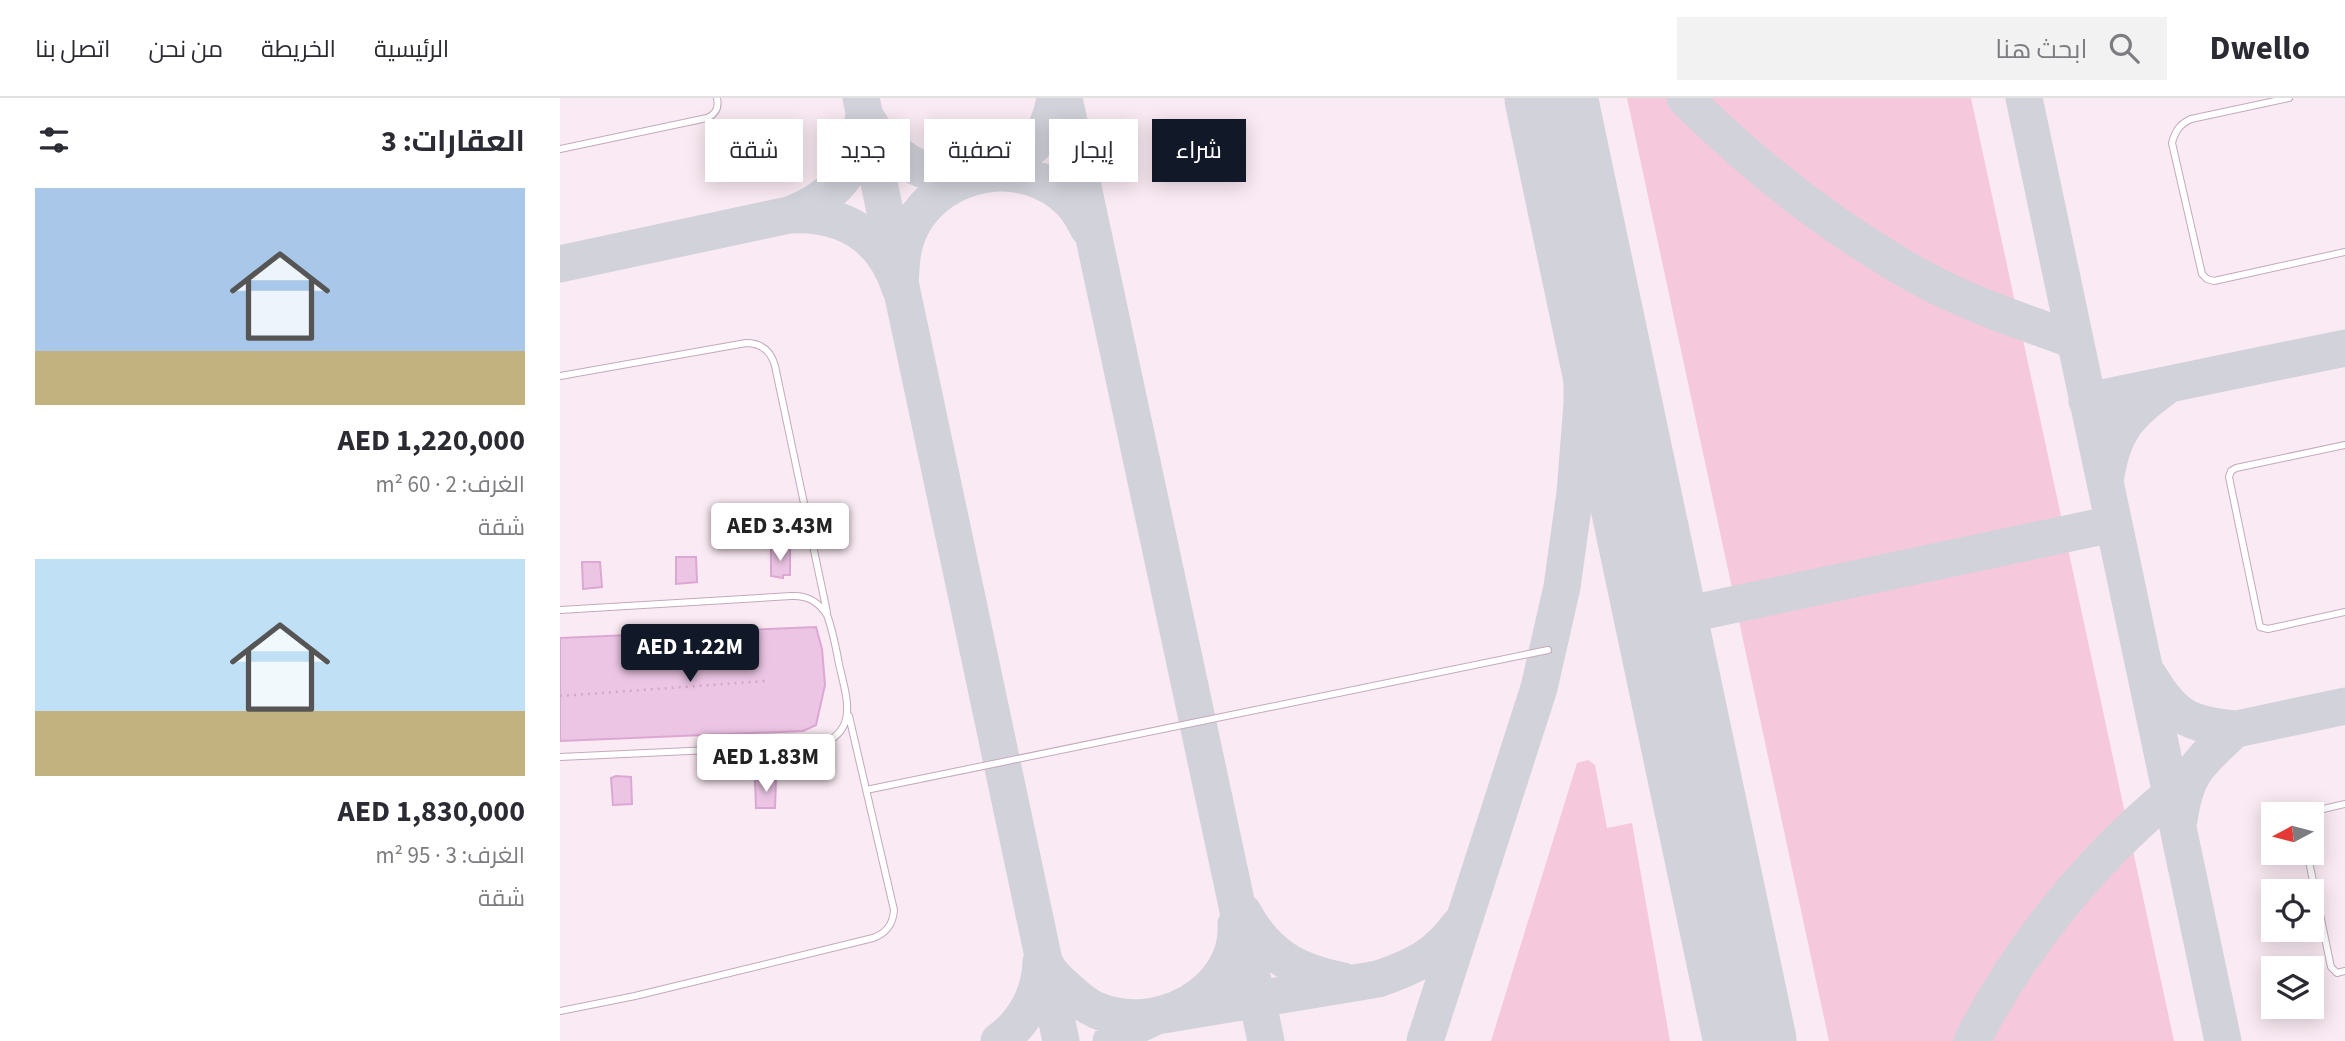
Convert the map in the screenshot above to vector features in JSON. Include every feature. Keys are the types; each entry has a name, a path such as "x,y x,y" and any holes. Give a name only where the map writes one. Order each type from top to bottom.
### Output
{"lane":[{"path":"560,149 707,118 716,113 717,98"},
{"path":"2289,98 2191,119 2176,131 2172,143 2200,270 2204,277 2214,281 2345,252"},
{"path":"560,376 746,343 765,348 770,353 894,910 892,922 884,932 873,938 635,996 560,1011"},
{"path":"2345,445 2236,468 2231,471 2229,477 2260,627 2268,629 2345,612"},
{"path":"560,610 799,596 816,602 827,615"},
{"path":"866,790 1548,650"},
{"path":"560,757 820,745 829,742 842,730 848,712"},
{"path":"2324,809 2345,804"},
{"path":"2310,865 2331,967 2337,973 2345,971"}],"path":[{"path":"560,696 765,681"}],"sand":[{"path":"1627,98 1971,98 2174,1041 1829,1041"},
{"path":"1588,760 1595,765 1607,828 1632,823 1670,1041 1491,1041 1577,763"}],"building":[{"path":"771,549 790,549 790,575 783,575 783,578 771,576"},
{"path":"676,557 696,557 697,582 676,584"},
{"path":"582,562 600,562 602,587 583,589"},
{"path":"816,627 822,649 825,685 816,725 803,731 560,741 560,638"},
{"path":"631,777 632,804 613,805 611,778"},
{"path":"755,780 776,780 775,808 756,808"}],"taxiway":[{"path":"861,98 1061,1041"},
{"path":"1035,143 1048,124 1055,98"},
{"path":"1064,98 1266,1041"},
{"path":"1541,98 1563,155"},
{"path":"1685,98 1765,171 1881,254 1951,293 2074,340"},
{"path":"2024,98 2223,1041"},
{"path":"910,163 924,169"},
{"path":"839,182 819,200 789,215 827,218 858,230 883,254 900,288 901,263 912,225 926,206 943,191 963,180 985,174 1008,173 1030,177 1051,186 1070,201 1088,228"},
{"path":"1425,1041 1539,688 1562,587 1575,493 1582,404 1582,324 1570,192"},
{"path":"560,264 812,210"},
{"path":"2087,401 2345,348"},
{"path":"2106,476 2113,447 2124,425 2141,406 2164,388"},
{"path":"1661,620 2113,524"},
{"path":"2149,676 2167,701 2184,716 2206,725 2235,729 2204,759 2191,777 2179,820"},
{"path":"2213,734 2345,706"},
{"path":"1972,1041 2012,972 2059,907 2113,847 2171,794"},
{"path":"1243,912 1262,940 1284,959 1297,967 1343,981"},
{"path":"1045,963 1060,983 1096,1010 1119,1017 1167,1013 1189,1003 1209,989 1224,971 1234,949 1236,924"},
{"path":"1111,1041 1126,1030 1157,1016 1378,979 1402,970 1433,953 1459,925"},
{"path":"999,1041 1016,1025 1029,1006 1038,985 1041,962"}],"runway":[{"path":"1551,98 1750,1041"}]}
